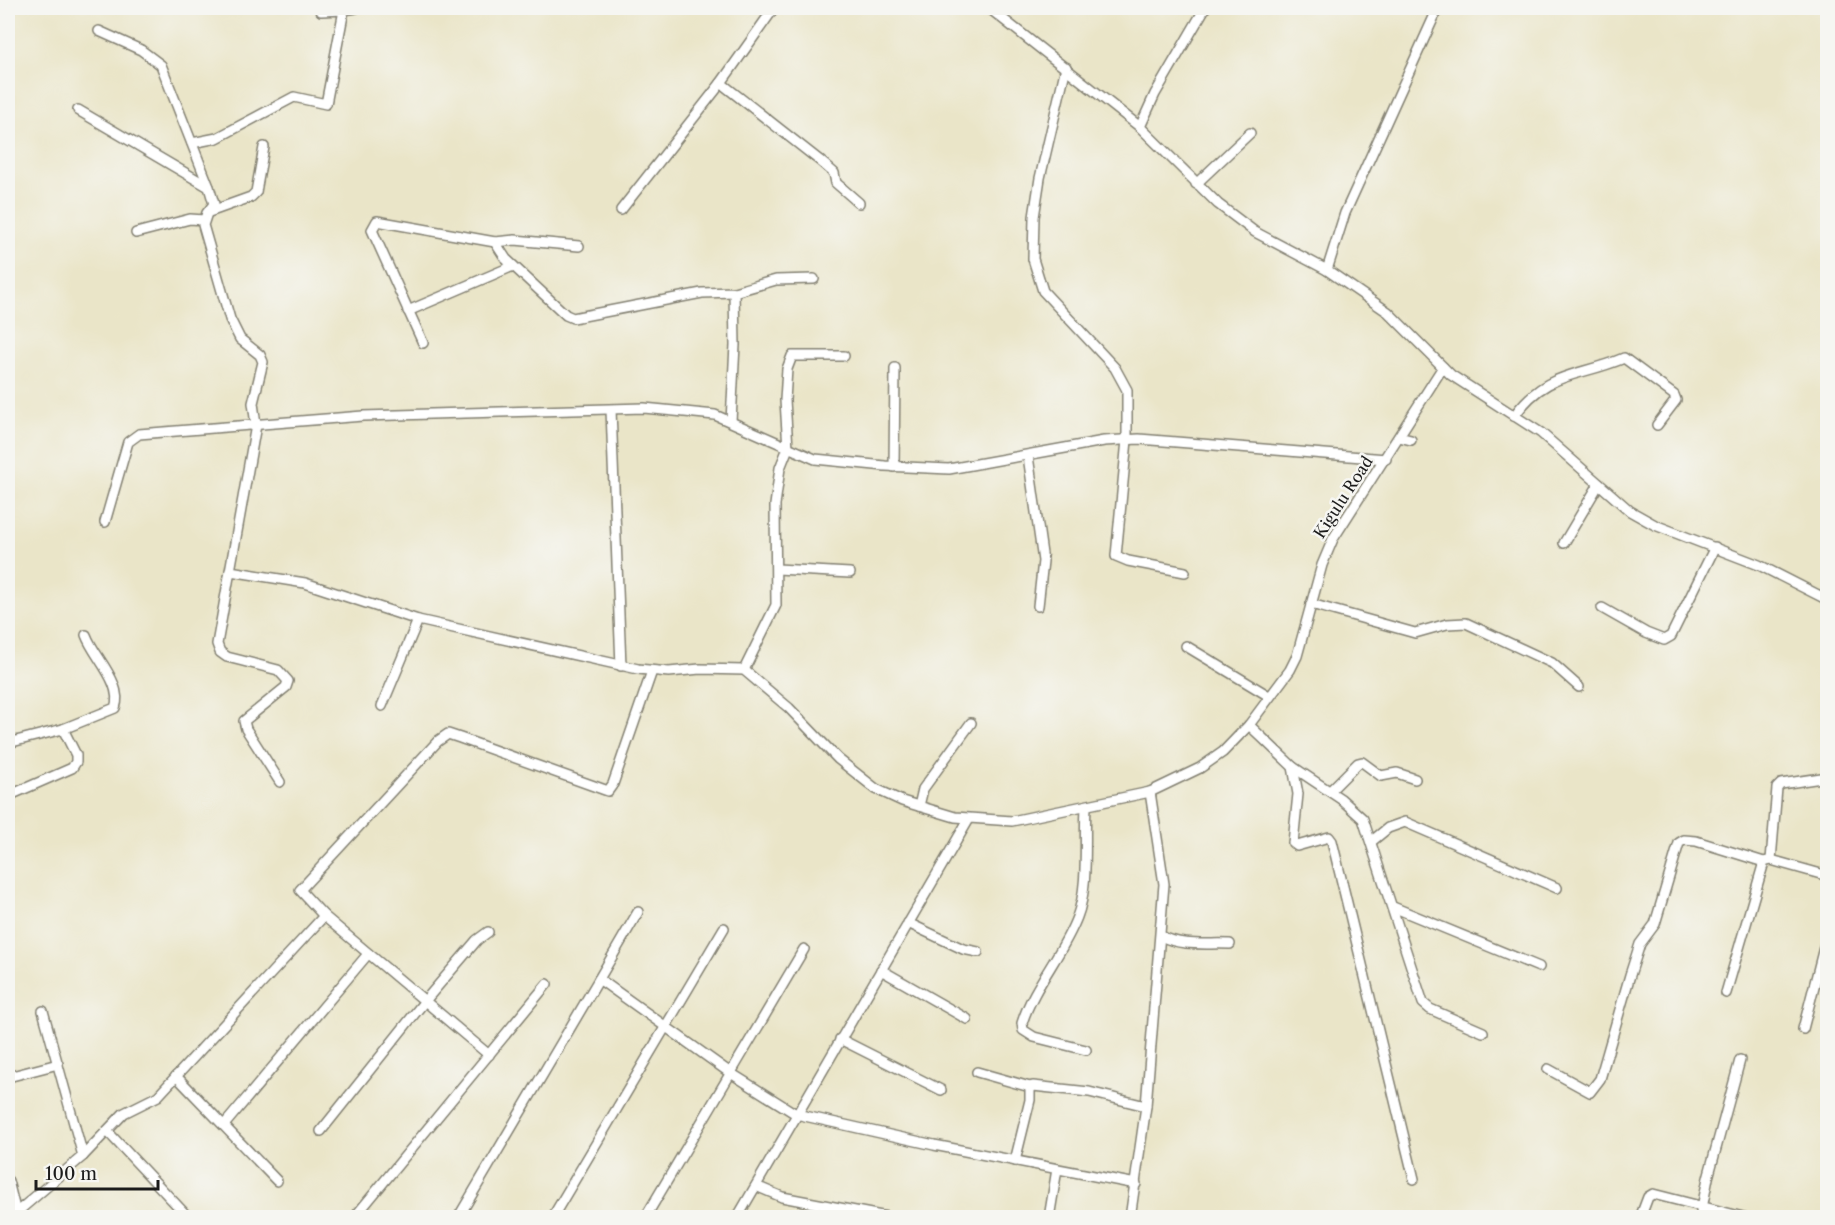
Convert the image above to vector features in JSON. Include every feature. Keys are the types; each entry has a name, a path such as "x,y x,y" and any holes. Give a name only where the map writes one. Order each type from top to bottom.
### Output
{"street":[{"path":"321,11 356,8"},
{"path":"621,210 721,83 774,8"},
{"path":"989,8 1140,127 1196,184 1248,226 1327,270 1395,318 1463,385 1554,442 1599,484 1643,519 1775,573 1827,600"},
{"path":"1140,127 1155,94 1202,12 1192,8"},
{"path":"1327,270 1346,213 1438,8"},
{"path":"192,142 217,138 294,97 326,104 344,10"},
{"path":"99,31 141,50 161,65 214,204 205,217 203,225 230,319 240,339 260,355 263,362 253,403 256,425 217,644 220,652 226,657 278,670 288,681 286,687 244,722 246,729 280,782"},
{"path":"1066,67 1050,129 1034,217 1035,273 1046,294 1123,379 1129,400 1116,556 1128,561 1185,572"},
{"path":"721,83 834,173 836,183 859,203"},
{"path":"78,110 209,187"},
{"path":"1196,184 1250,133"},
{"path":"136,233 205,217 250,197 256,192 264,147"},
{"path":"423,343 372,230 377,221 495,242 515,240 579,246"},
{"path":"495,242 513,266 566,315 573,318 702,293 734,292 776,280 814,279"},
{"path":"408,311 513,266"},
{"path":"731,421 735,345 734,292"},
{"path":"230,571 305,583 418,620 621,666 652,670 744,670 776,605 776,505 780,468 788,448 785,400 787,369 792,356 844,356"},
{"path":"1514,416 1526,399 1549,381 1624,358 1674,395 1676,400 1657,425"},
{"name":"Kigulu Road","path":"744,670 767,688 814,736 859,777 876,789 919,806 969,819 1012,821 1150,792 1223,752 1249,725 1280,684 1297,656 1322,565 1332,540 1443,367"},
{"path":"894,467 895,368"},
{"path":"105,522 128,442 133,436 160,431 363,416 644,408 688,411 731,421 815,459 894,467 949,469 1104,441 1154,439 1386,459"},
{"path":"611,410 621,666"},
{"path":"1399,437 1411,440"},
{"path":"1028,456 1043,561 1038,606"},
{"path":"1564,543 1599,484"},
{"path":"1602,608 1646,633 1664,640 1671,636 1715,547"},
{"path":"777,569 850,573"},
{"path":"1311,604 1415,633 1447,624 1466,623 1552,663 1579,687"},
{"path":"382,706 418,620"},
{"path":"8,743 63,729 115,708 118,700 112,679 91,648 86,635"},
{"path":"1186,646 1269,696"},
{"path":"489,1055 324,916 300,890 438,741 448,734 604,792 608,791 613,784 652,670"},
{"path":"919,806 923,789 971,723"},
{"path":"1249,725 1293,767 1330,791 1363,819 1423,1003 1430,1009 1483,1032"},
{"path":"8,796 72,768 76,762 76,755 63,729"},
{"path":"1330,791 1358,763 1362,762 1381,776 1397,773 1415,779"},
{"path":"1293,767 1298,794 1291,839 1297,846 1324,837 1329,837 1332,841 1414,1179"},
{"path":"1726,993 1756,884 1768,861 1777,788 1781,784 1827,777"},
{"path":"1130,1218 1146,1106 1161,936 1161,898 1164,884 1150,792"},
{"path":"1086,807 1082,902 1072,928 1040,983 1022,1023 1023,1030 1034,1037 1086,1050"},
{"path":"737,1218 969,819"},
{"path":"1372,841 1388,828 1405,822 1557,888"},
{"path":"1548,1069 1590,1092 1600,1079 1640,945 1655,924 1679,843 1684,840 1696,841 1827,876"},
{"path":"1393,907 1539,967"},
{"path":"458,1218 638,912"},
{"path":"13,1215 83,1156 124,1113 150,1102 324,916"},
{"path":"908,922 963,949 978,952"},
{"path":"552,1218 663,1026 724,928"},
{"path":"321,1131 424,1002 477,940 488,932"},
{"path":"1803,1029 1827,932"},
{"path":"1161,936 1173,942 1230,944"},
{"path":"645,1218 729,1072 804,949"},
{"path":"225,1124 368,954"},
{"path":"881,970 967,1019"},
{"path":"599,979 729,1072 796,1114 1015,1161 1136,1184"},
{"path":"354,1218 547,984"},
{"path":"43,1011 83,1156"},
{"path":"840,1039 941,1090"},
{"path":"1702,1213 1708,1178 1740,1060"},
{"path":"8,1077 58,1064"},
{"path":"977,1072 1030,1087 1089,1092 1146,1106"},
{"path":"176,1076 225,1124 277,1181"},
{"path":"1015,1161 1030,1100 1030,1087"},
{"path":"107,1131 189,1218"},
{"path":"1049,1218 1057,1169"},
{"path":"8,1181 13,1215"},
{"path":"756,1186 782,1197 892,1218"},
{"path":"1640,1218 1648,1197 1653,1194 1702,1213 1748,1218"}]}
